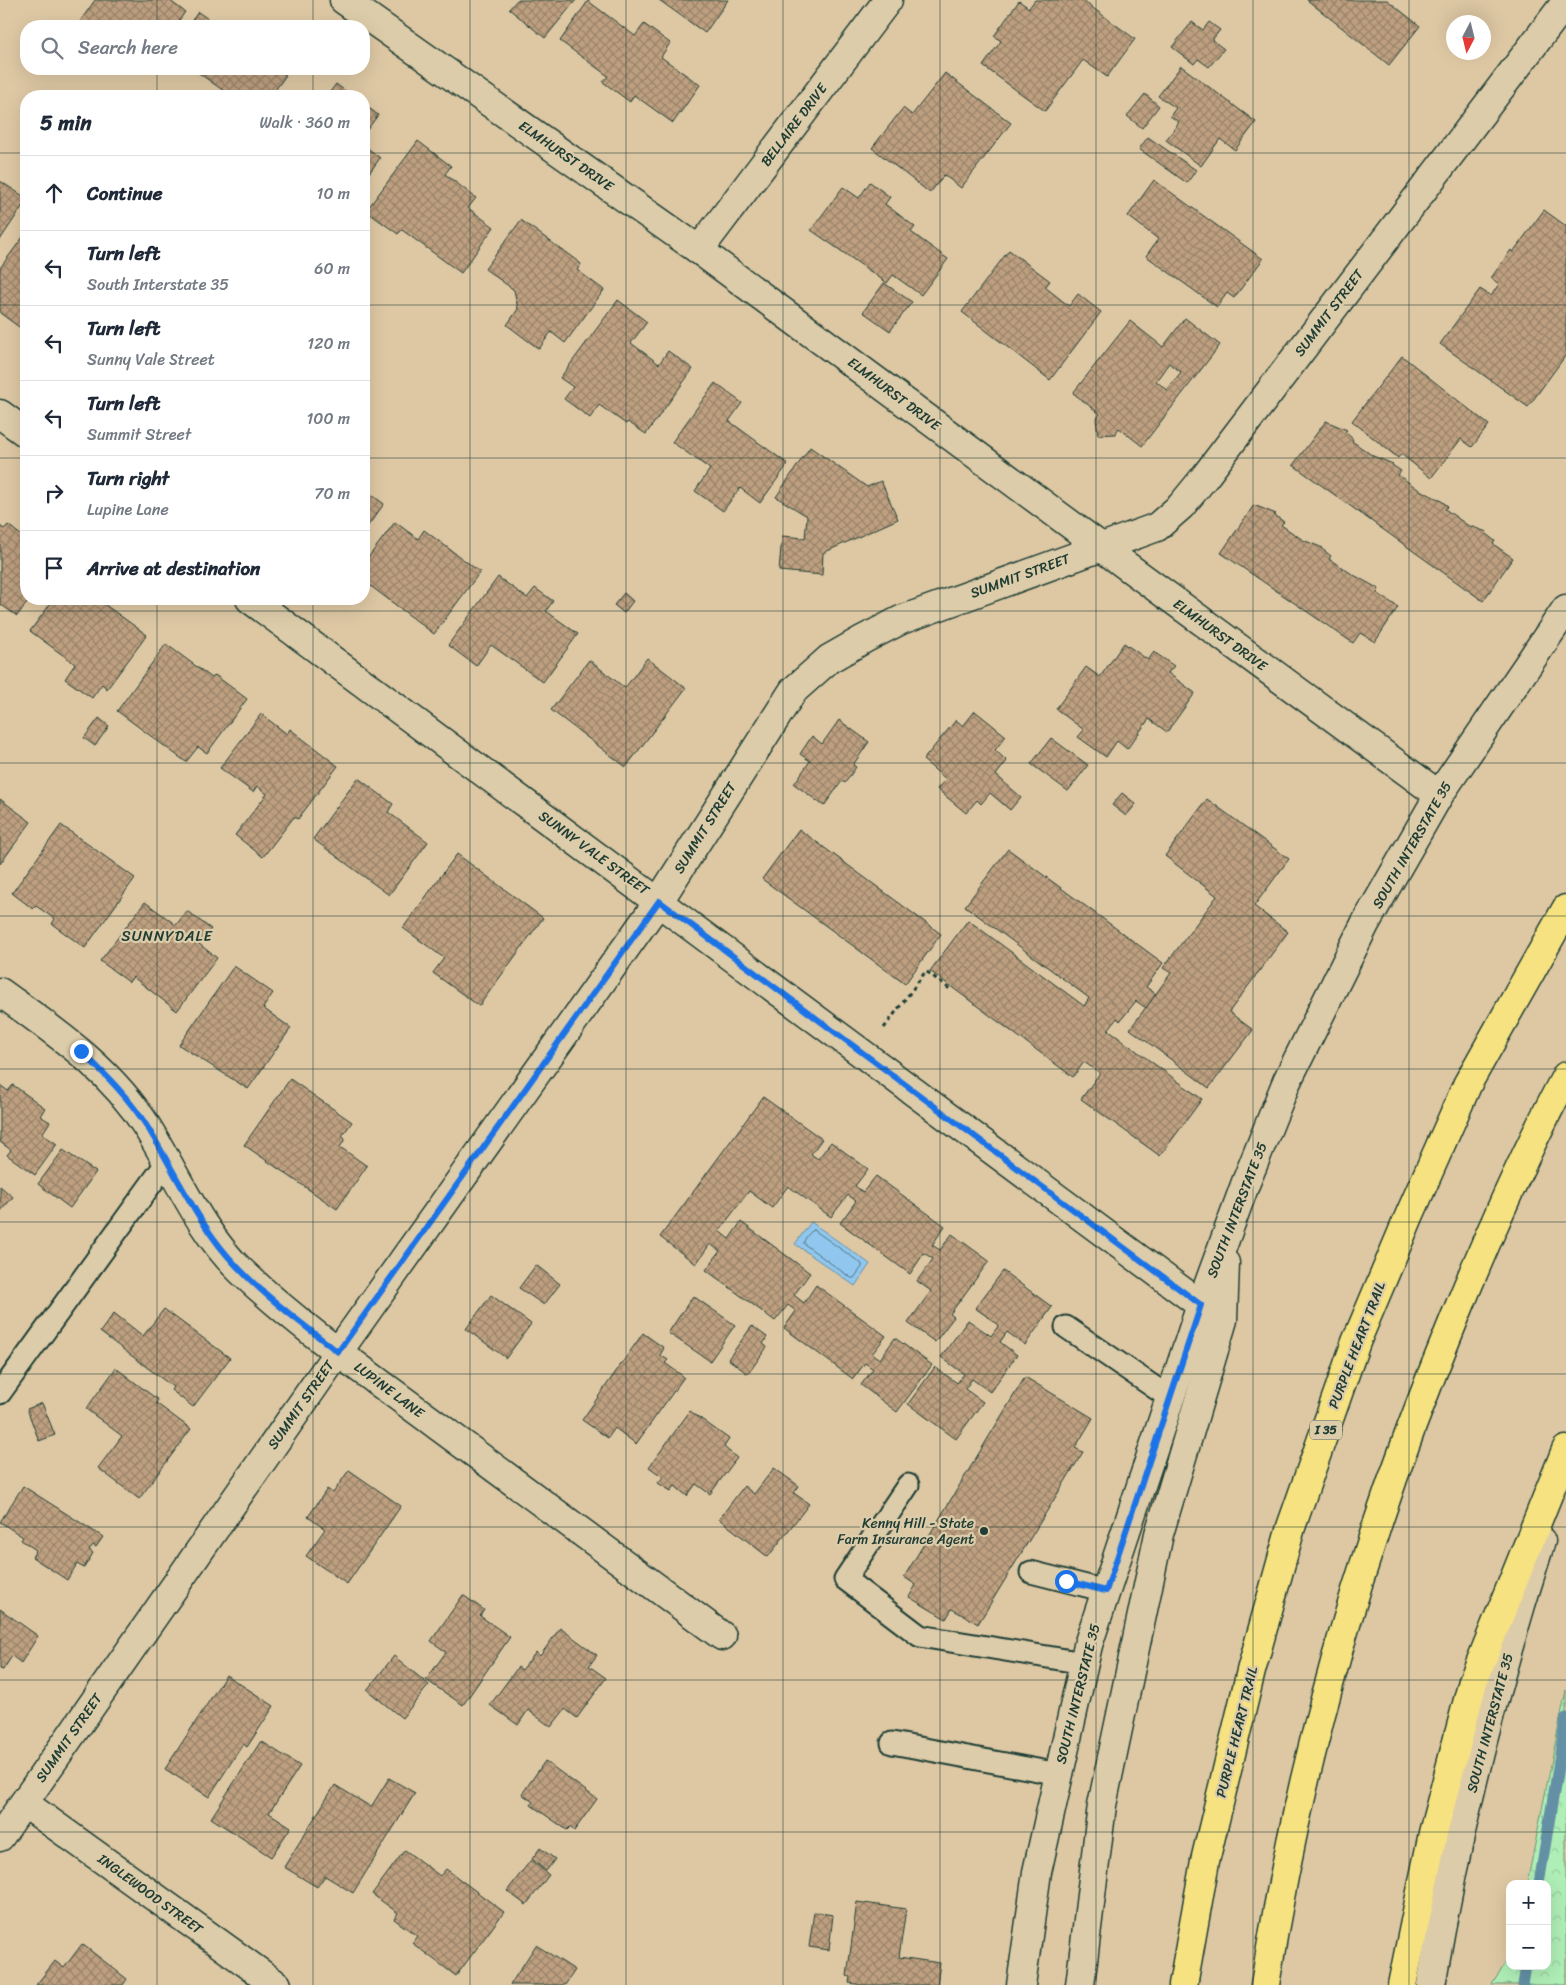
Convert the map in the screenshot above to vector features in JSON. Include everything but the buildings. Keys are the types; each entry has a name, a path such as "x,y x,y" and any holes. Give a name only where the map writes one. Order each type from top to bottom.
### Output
{"highway":[{"name":"PURPLE HEART TRAIL","path":"1183,1985 1206,1861 1252,1671 1291,1527 1356,1342 1468,1084 1566,909"},
{"path":"1265,1985 1289,1850 1328,1690 1358,1583 1418,1407 1432,1372 1472,1275 1536,1131 1566,1076"},
{"path":"1402,1985 1433,1833 1473,1681 1566,1450"}],"street":[{"name":"ELMHURST DRIVE","path":"344,0 699,250 1439,795"},
{"name":"BELLAIRE DRIVE","path":"699,250 888,0"},
{"name":"SUMMIT STREET","path":"0,1837 338,1352 659,901 792,691 829,659 864,638 901,620 1157,527 1180,506 1210,470 1566,2"},
{"path":"0,414 20,429"},
{"name":"SUNNY VALE STREET","path":"258,605 1201,1305"},
{"name":"SOUTH INTERSTATE 35","path":"1021,1985 1037,1872 1088,1645 1201,1305 1287,1081 1365,924 1439,795 1566,609"},
{"name":"LUPINE LANE","path":"0,992 81,1051 106,1075 148,1128 212,1237 238,1268 268,1296 338,1352 722,1636"},
{"path":"1080,1985 1102,1806 1159,1534 1223,1320 1225,1239"},
{"name":"SOUTH INTERSTATE 35","path":"1431,1985 1442,1919 1485,1734 1532,1570 1566,1465"},
{"name":"INGLEWOOD STREET","path":"24,1803 277,1985"}],"lane":[{"path":"0,1393 167,1162"},
{"path":"1066,1327 1170,1398"},
{"path":"908,1485 845,1579 920,1636 1084,1663"},
{"path":"1031,1572 1106,1591"},
{"path":"892,1743 1059,1774"}],"path":[{"path":"864,1054 926,971 951,990"}],"green space":[{"path":"1566,1690 1566,1985 1492,1985 1506,1961 1506,1970 1551,1970 1551,1880 1528,1880"}],"water":[{"path":"811,1222 870,1264 855,1286 795,1244"}],"waterway":[{"path":"1540,1880 1566,1718"},
{"path":"1523,1985 1525,1970"}],"place":[{"name":"Kenny Hill - State Farm Insurance Agent","path":"984,1531"}],"district":[{"name":"SUNNYDALE","path":"167,936"}],"route":[{"path":"81,1051 106,1075 148,1128 212,1237 238,1268 268,1296 338,1352 659,901 1201,1305 1106,1591 1066,1581"}]}
